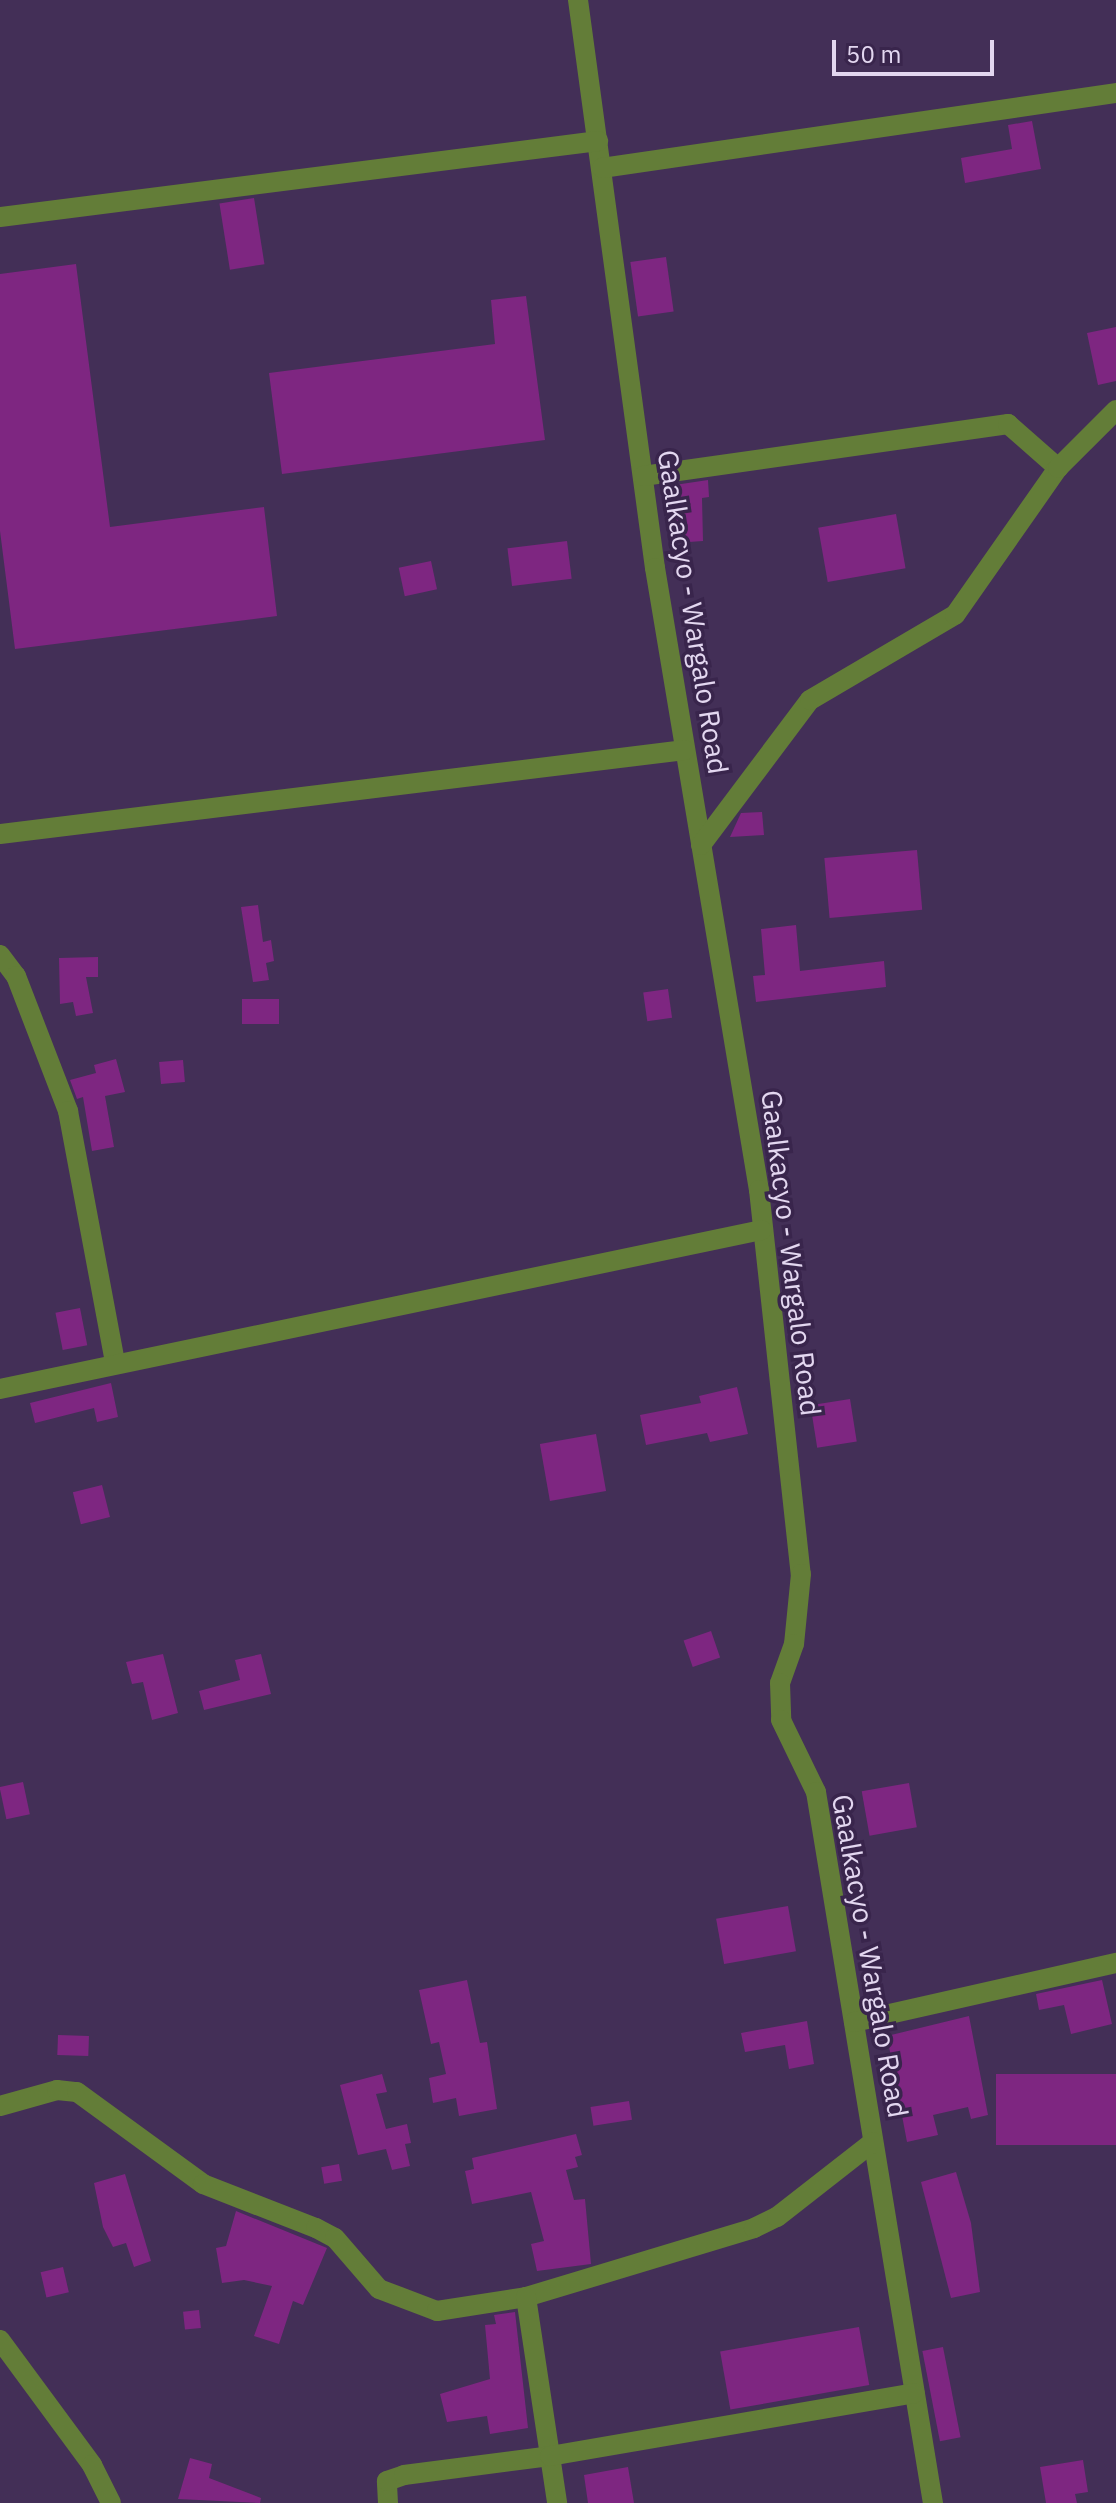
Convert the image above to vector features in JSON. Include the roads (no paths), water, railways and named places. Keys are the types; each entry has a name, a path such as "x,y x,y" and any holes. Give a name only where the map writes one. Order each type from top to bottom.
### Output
{"street":[{"name":"Gaalkacyo - Wargalo Road","path":"578,0 643,476 762,1230 801,1574 794,1644 780,1683 781,1720 816,1792 933,2503"},
{"path":"602,168 1116,93"},
{"path":"0,217 598,141"},
{"path":"701,845 810,700 955,615 1058,468 1116,410"},
{"path":"643,476 1008,424 1058,468"},
{"path":"0,834 685,750"},
{"path":"0,955 16,976 68,1111 115,1363"},
{"path":"0,1389 762,1230"},
{"path":"854,2022 1116,1963"},
{"path":"0,2106 57,2090 77,2092 203,2184 335,2238 379,2289 408,2304 437,2311 526,2297 754,2228 777,2217 873,2142"},
{"path":"526,2297 557,2503"},
{"path":"0,2340 92,2465 111,2503"},
{"path":"388,2503 387,2481 404,2475 550,2456 915,2393"}]}
